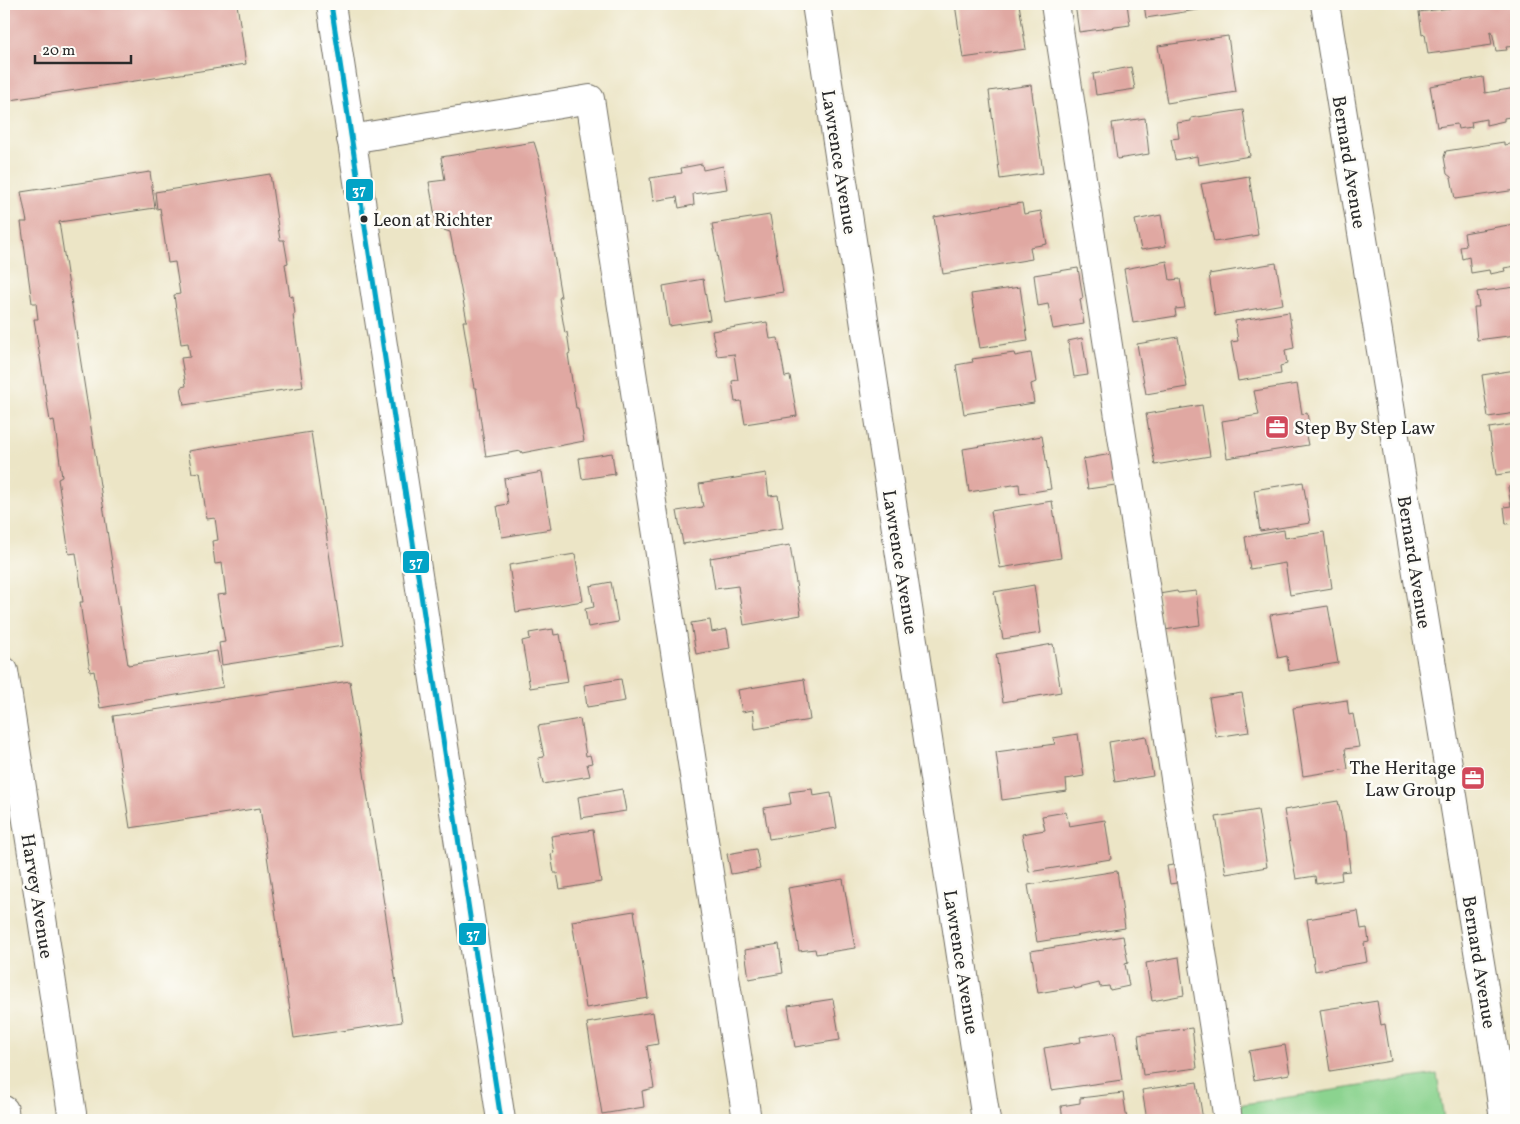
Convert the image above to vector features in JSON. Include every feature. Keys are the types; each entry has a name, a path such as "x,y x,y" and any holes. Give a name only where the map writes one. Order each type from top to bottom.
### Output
{"main road":[{"path":"331,4 501,1120"},
{"name":"Lawrence Avenue","path":"816,4 986,1120"},
{"path":"1055,4 1228,1120"},
{"name":"Bernard Avenue","path":"1325,4 1496,1058 1504,1120"},
{"path":"351,139 590,99 748,1120"},
{"name":"Harvey Avenue","path":"4,671 73,1120"},
{"path":"4,1110 5,1120"}],"green space":[{"path":"1437,1074 1444,1120 1240,1120 1238,1105"}],"building":[{"path":"4,4 237,4 246,64 4,101"},
{"path":"955,4 1019,4 1026,49 963,58"},
{"path":"1075,4 1127,4 1130,25 1079,32"},
{"path":"1144,4 1222,4 1222,6 1146,18"},
{"path":"1449,4 1516,4 1516,46 1506,47 1507,50 1496,51 1492,31 1490,32 1492,45 1428,54 1425,34 1422,35 1419,12 1450,8"},
{"path":"1228,36 1236,92 1167,103 1158,46"},
{"path":"1131,67 1135,89 1096,95 1093,74"},
{"path":"1483,77 1485,93 1516,88 1516,116 1504,118 1504,121 1486,125 1486,119 1471,122 1472,127 1458,129 1457,124 1437,127 1430,86"},
{"path":"1031,85 1043,173 1000,179 989,91"},
{"path":"1243,110 1250,156 1198,165 1197,156 1175,160 1171,139 1179,138 1177,123 1191,121 1191,118"},
{"path":"1145,118 1149,154 1117,159 1112,123"},
{"path":"534,142 540,161 546,196 544,197 561,297 559,298 565,333 567,332 570,353 568,354 576,408 578,408 584,441 522,453 521,451 486,457 476,388 474,388 463,321 467,321 450,232 437,228 429,182 445,180 441,157"},
{"path":"1504,142 1504,145 1516,143 1516,190 1455,199 1451,177 1447,174 1444,157 1446,151"},
{"path":"702,164 703,170 723,166 727,189 693,194 694,205 679,208 677,197 653,201 650,178 682,173 681,168"},
{"path":"150,172 155,208 59,222 128,665 217,651 223,687 100,708 94,671 90,672 80,602 83,602 76,553 69,554 58,479 62,477 54,420 50,421 34,319 38,319 36,303 32,303 21,222 27,222 21,192"},
{"path":"270,174 280,240 284,240 288,263 285,264 290,297 293,296 295,314 293,315 303,387 184,405 181,387 186,386 181,358 190,357 188,343 181,344 174,295 180,294 175,262 168,263 160,208 157,209 155,192"},
{"path":"1249,176 1258,235 1214,242 1201,184"},
{"path":"1022,203 1024,214 1041,211 1047,244 1030,247 1032,259 943,274 934,217"},
{"path":"770,215 783,292 725,302 712,224"},
{"path":"1161,215 1166,246 1141,250 1135,220"},
{"path":"1514,224 1516,266 1504,268 1505,271 1490,274 1489,270 1471,273 1469,257 1462,259 1460,247 1466,246 1464,233"},
{"path":"1167,261 1170,280 1180,279 1185,308 1175,309 1176,316 1133,323 1124,269"},
{"path":"1276,263 1283,304 1215,316 1209,274"},
{"path":"1078,268 1083,298 1080,299 1084,324 1053,329 1048,304 1038,306 1034,275"},
{"path":"703,279 710,320 669,326 663,286"},
{"path":"1020,287 1028,341 980,348 971,294"},
{"path":"1516,287 1516,335 1477,340 1474,307 1479,307 1477,292"},
{"path":"1289,312 1294,348 1285,350 1287,364 1280,366 1281,374 1238,381 1231,342 1238,341 1235,321"},
{"path":"767,322 770,339 778,338 785,377 790,376 797,416 745,424 741,401 735,402 732,381 738,380 734,354 717,356 712,331"},
{"path":"1178,337 1187,387 1146,394 1137,344"},
{"path":"1082,338 1088,375 1074,377 1068,341"},
{"path":"1014,353 1015,356 1031,353 1036,382 1031,384 1034,403 964,414 956,365 973,362 972,359"},
{"path":"1516,370 1516,413 1488,417 1482,375"},
{"path":"1297,384 1302,414 1307,413 1310,430 1305,431 1308,445 1227,458 1222,421 1259,415 1254,391"},
{"path":"1202,405 1210,456 1155,465 1146,414"},
{"path":"1516,424 1516,472 1496,475 1489,428"},
{"path":"311,432 343,646 222,665 219,643 225,642 217,595 226,594 222,563 215,564 212,541 218,540 215,518 207,519 200,472 192,473 188,451"},
{"path":"1042,436 1051,489 1020,494 1019,484 969,492 963,449"},
{"path":"612,453 615,474 582,479 579,458"},
{"path":"1117,453 1122,484 1088,489 1083,459"},
{"path":"542,472 551,529 502,537 497,506 508,504 504,479"},
{"path":"766,473 769,496 778,495 783,528 683,544 677,511 703,507 699,484"},
{"path":"1303,482 1310,523 1260,531 1254,490"},
{"path":"1516,485 1516,523 1506,524 1504,507 1511,506 1508,487"},
{"path":"1052,501 1061,558 1000,568 991,511"},
{"path":"1284,530 1285,538 1324,532 1332,588 1290,595 1285,563 1250,569 1245,537"},
{"path":"790,545 801,615 744,625 738,586 715,589 710,558"},
{"path":"575,554 583,601 516,612 509,565"},
{"path":"611,582 618,622 588,627 585,609 594,607 590,586"},
{"path":"1034,585 1041,633 1003,639 994,592"},
{"path":"1177,591 1178,593 1196,591 1200,625 1164,630 1159,594"},
{"path":"1328,606 1338,663 1289,671 1287,656 1278,658 1270,615"},
{"path":"710,620 712,632 727,629 730,648 696,654 691,623"},
{"path":"553,629 554,635 560,634 568,682 530,688 522,641 530,639 529,633"},
{"path":"1053,644 1061,692 1003,702 996,654"},
{"path":"621,679 625,701 587,707 584,685"},
{"path":"804,679 810,720 755,729 753,710 742,712 738,690"},
{"path":"350,681 402,1022 294,1038 260,808 130,828 113,716"},
{"path":"1242,693 1249,732 1216,737 1209,698"},
{"path":"1347,700 1349,715 1353,714 1359,747 1345,749 1348,769 1303,776 1293,708"},
{"path":"580,719 586,756 590,755 592,763 587,764 590,776 543,784 538,758 544,757 538,726"},
{"path":"1078,734 1084,776 1066,779 1067,791 1002,800 996,752 1055,744 1053,738"},
{"path":"1146,736 1153,776 1115,782 1109,742"},
{"path":"622,789 626,811 581,818 578,797"},
{"path":"812,789 813,796 831,793 837,828 769,839 764,808 791,804 789,792"},
{"path":"1338,801 1344,831 1346,831 1350,871 1341,872 1342,880 1316,884 1315,876 1296,879 1284,810"},
{"path":"1258,810 1267,867 1226,874 1216,817"},
{"path":"1066,812 1069,826 1105,820 1111,859 1029,872 1022,834 1045,830 1042,816"},
{"path":"593,830 601,882 560,889 557,873 554,873 551,854 554,853 551,836"},
{"path":"756,849 760,869 731,874 727,854"},
{"path":"1179,864 1182,882 1170,884 1167,866"},
{"path":"1117,871 1125,928 1037,942 1028,885"},
{"path":"843,879 855,948 816,954 815,949 799,951 788,888"},
{"path":"634,911 648,998 586,1008 572,921"},
{"path":"1358,911 1361,929 1367,928 1369,942 1364,943 1367,962 1315,971 1307,919"},
{"path":"1123,936 1128,963 1125,964 1129,986 1110,990 1109,986 1100,987 1099,983 1075,989 1074,987 1038,993 1031,951"},
{"path":"779,944 783,973 749,979 745,950"},
{"path":"1179,957 1184,995 1152,1001 1146,963"},
{"path":"833,999 840,1040 795,1047 788,1006"},
{"path":"1377,1001 1381,1025 1385,1024 1391,1061 1330,1071 1320,1010"},
{"path":"653,1012 658,1044 647,1046 654,1088 642,1091 644,1107 602,1114 587,1023"},
{"path":"1192,1028 1197,1068 1143,1075 1138,1035"},
{"path":"1115,1032 1122,1080 1051,1090 1044,1048 1081,1042 1080,1037"},
{"path":"1285,1045 1290,1074 1254,1080 1249,1051"},
{"path":"1197,1082 1203,1120 1147,1120 1142,1090"},
{"path":"1123,1093 1127,1120 1063,1120 1061,1106 1080,1103 1080,1098"},
{"path":"1414,1117 1415,1120 1398,1120 1398,1119"}],"transit line":[{"name":"37","path":"331,4 501,1120"}],"place":[{"name":"Leon at Richter","path":"364,219"},
{"name":"Step By Step Law","path":"1277,427"},
{"name":"The Heritage Law Group","path":"1473,778"}]}
